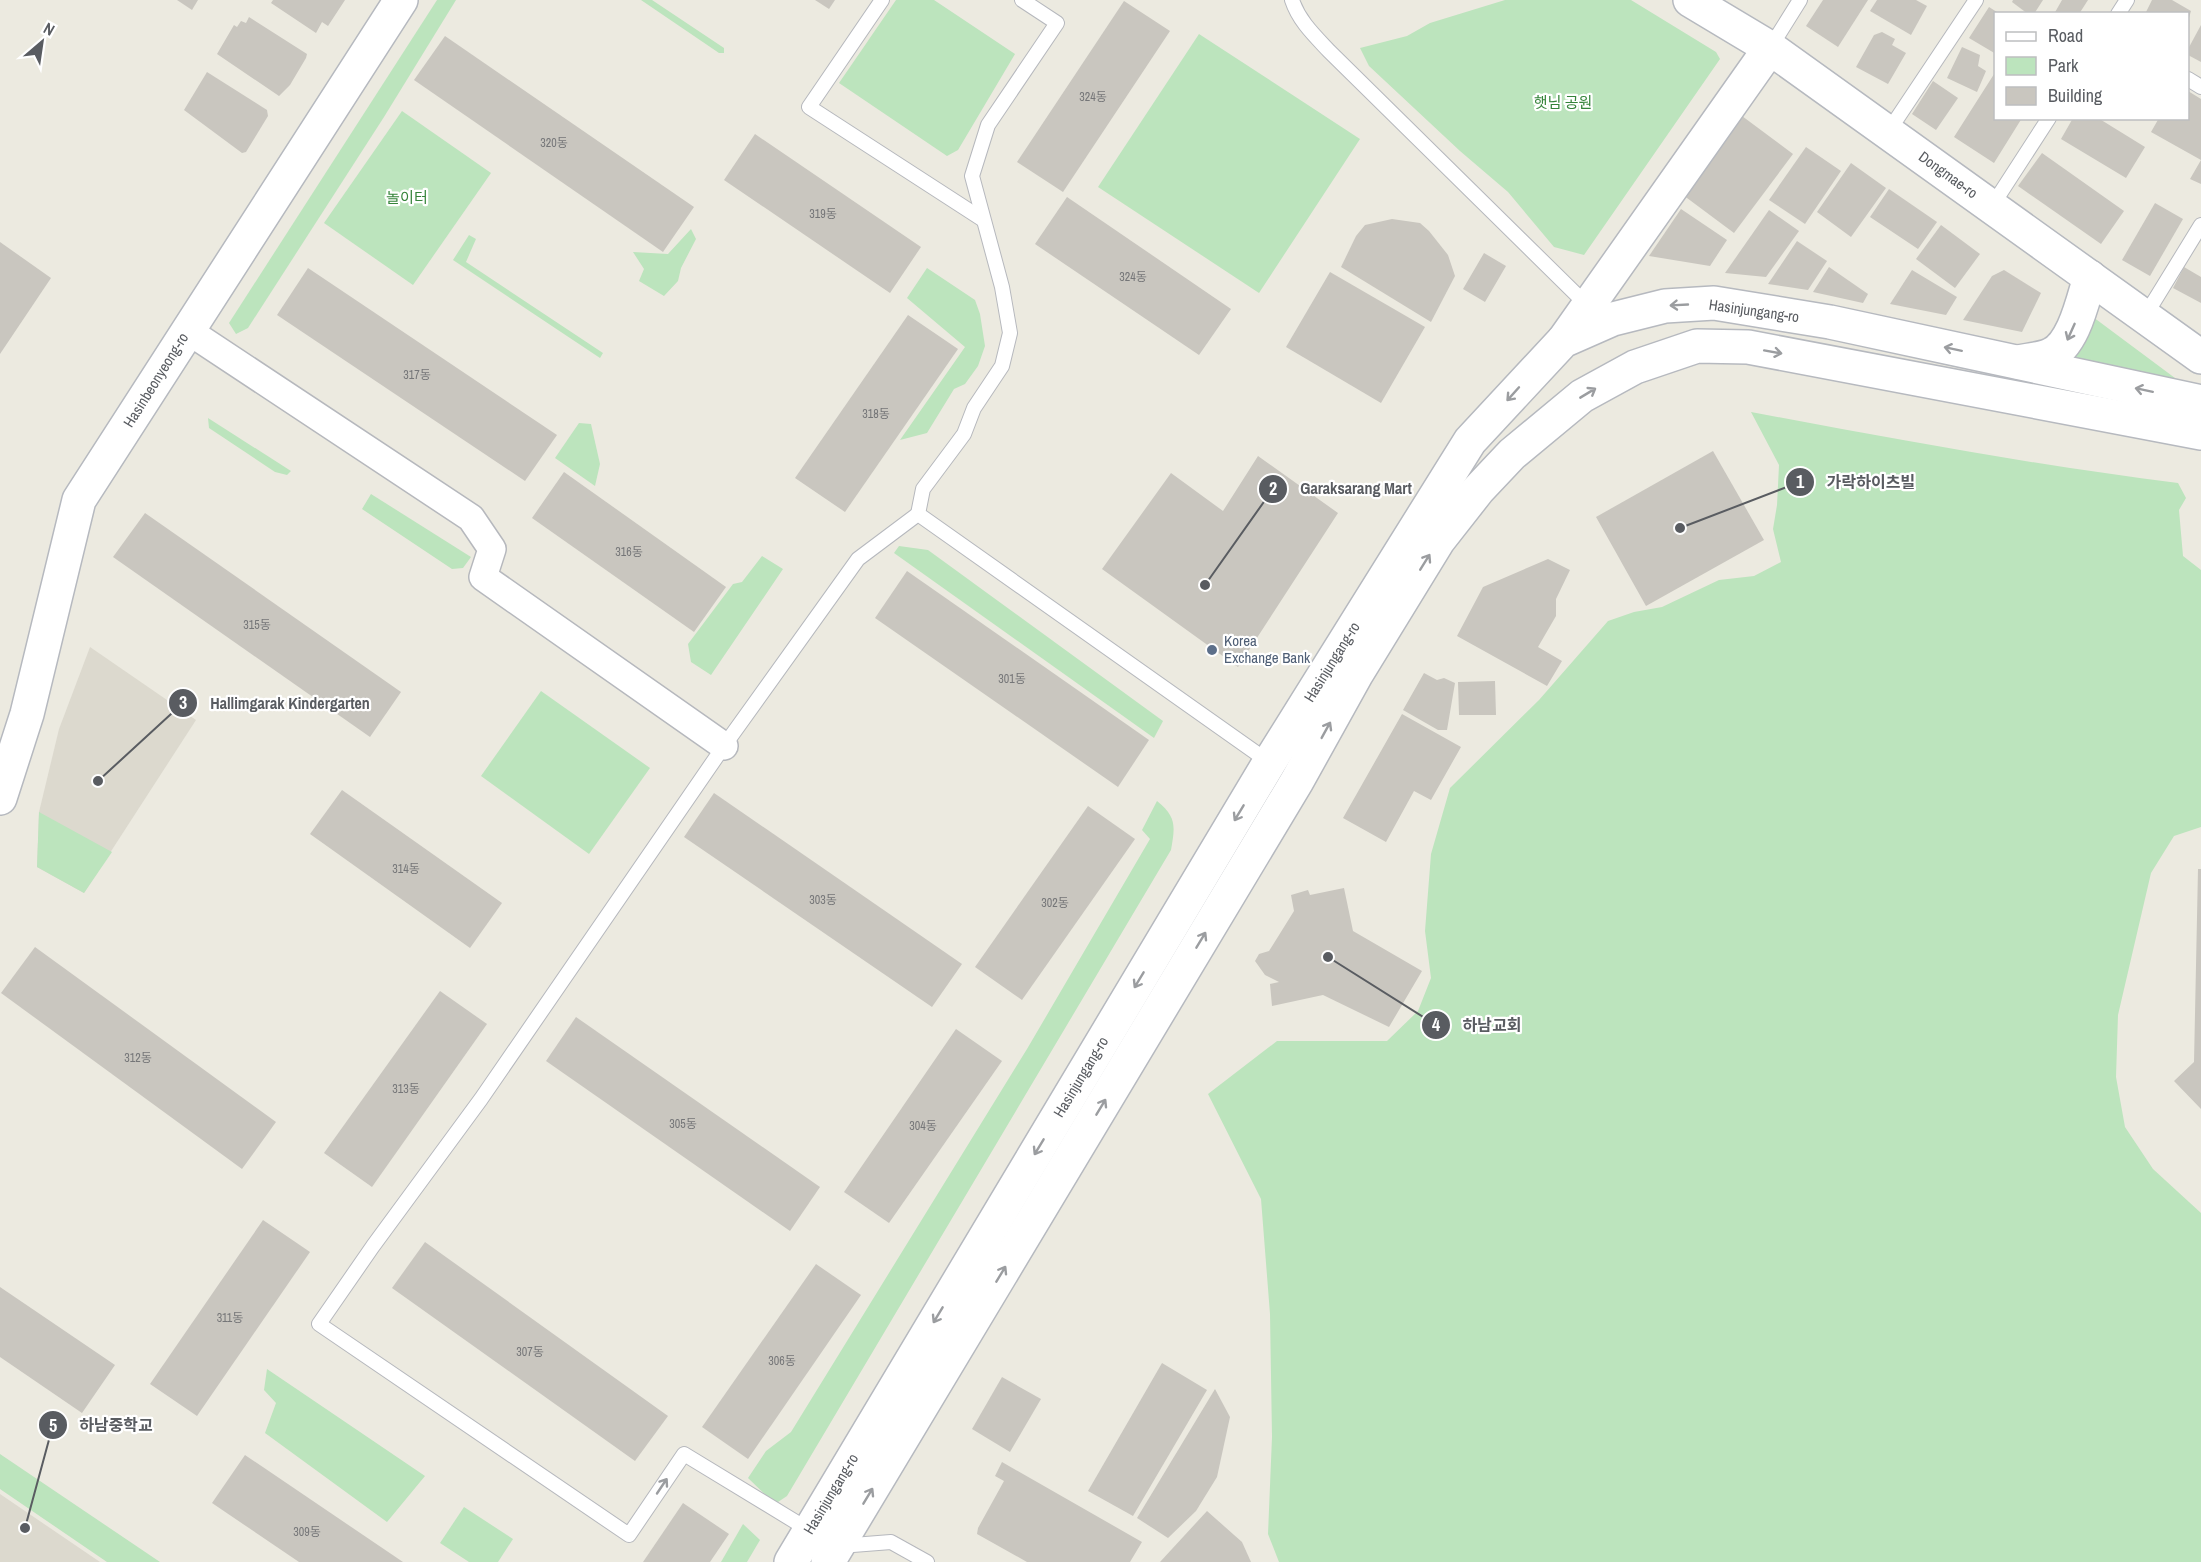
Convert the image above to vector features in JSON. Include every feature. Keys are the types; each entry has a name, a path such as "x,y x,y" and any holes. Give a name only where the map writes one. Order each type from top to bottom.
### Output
{"street":[{"name":"Hasinbeonyeong-ro","path":"0,798 27,714 80,500 187,330 401,0"},
{"name":"Dongmae-ro","path":"1689,0 1770,48 2201,357"},
{"path":"1563,341 1770,48"},
{"path":"2016,362 2051,355 2065,344 2074,326 2090,277"},
{"name":"Hasinjungang-ro","path":"791,1562 1269,763 1470,441 1563,341 1613,319 1665,306 1714,303 1830,322 2201,402"},
{"path":"187,330 471,518 492,549 483,577 724,746"},
{"name":"Hasinjungang-ro","path":"833,1554 1298,781 1357,673 1437,541 1465,505 1512,454 1582,396 1635,366 1697,346 1748,347 2201,433"},
{"path":"1269,763 1298,781"},
{"path":"809,1530 833,1554"}],"lane":[{"path":"882,0 809,107 982,219"},
{"path":"809,1530 684,1454 629,1535 319,1324 481,1100 724,746 858,559 918,514 923,489 964,434 974,408 1002,366 1010,333 1002,287 972,176 988,125 1057,23 1022,0"},
{"path":"1292,0 1307,27 1329,51 1588,306"},
{"path":"1770,48 1800,0"},
{"path":"1888,132 1976,0"},
{"path":"1992,206 2048,120"},
{"path":"2145,316 2201,225"},
{"path":"918,514 1269,763"},
{"path":"833,1554 891,1542 927,1562"}],"shaded area":[{"path":"90,647 196,720 84,893 37,867 39,812 59,729"},
{"path":"0,1494 100,1562 0,1562"}],"green space":[{"path":"437,0 456,0 384,117 248,328 236,334 229,323"},
{"path":"641,0 652,0 724,48 724,53 719,53"},
{"path":"896,0 934,0 1015,54 958,150 947,156 839,83"},
{"name":"햇님 공원","path":"1505,0 1631,0 1716,52 1720,59 1584,255 1554,247 1508,192 1460,151 1369,66 1360,48 1407,36 1430,23"},
{"path":"1199,34 1360,139 1259,293 1098,187"},
{"name":"놀이터","path":"402,111 491,173 413,285 324,223"},
{"path":"691,229 696,239 681,268 678,281 664,296 639,281 644,269 633,252 668,254"},
{"path":"469,235 476,239 466,262 603,353 600,358 453,260"},
{"path":"927,268 975,300 980,314 985,346 978,366 965,384 954,389 927,433 900,440 965,347 907,298"},
{"path":"2093,317 2183,384 2072,364"},
{"path":"1751,412 1964,451 2178,483 2186,498 2179,510 2183,556 2201,570 2201,827 2174,836 2151,873 2118,1015 2116,1077 2125,1127 2153,1169 2201,1213 2201,1562 1279,1562 1268,1534 1272,1437 1270,1314 1261,1199 1208,1094 1277,1041 1387,1041 1418,1011 1431,978 1425,931 1431,854 1450,788 1539,700 1608,621 1634,612 1662,607 1719,580 1754,576 1781,562 1773,529 1779,465"},
{"path":"208,418 291,471 287,475 275,472 209,428"},
{"path":"579,423 591,424 600,464 595,486 555,458"},
{"path":"371,494 471,557 463,568 452,569 362,509"},
{"path":"899,546 928,550 1163,721 1154,738 894,553"},
{"path":"762,556 783,569 711,675 691,662 688,644 733,584 742,582"},
{"path":"541,691 650,768 589,854 481,776"},
{"path":"1157,801 1168,812 1173,823 1171,850 787,1496 775,1504 748,1478 766,1451 791,1432 1027,1049 1150,839 1142,830"},
{"path":"39,812 112,852 84,893 37,867"},
{"path":"267,1369 425,1476 387,1522 265,1433 276,1403 264,1390"},
{"path":"0,1454 160,1562 107,1562 0,1489"},
{"path":"464,1507 513,1539 498,1562 469,1562 440,1543"},
{"path":"743,1524 760,1540 747,1562 721,1562"}],"building":[{"path":"177,0 198,0 192,10"},
{"path":"273,0 345,0 328,26 322,22 316,33 271,3"},
{"path":"815,0 835,0 829,9"},
{"path":"1823,0 1868,0 1838,47 1806,26"},
{"path":"1877,0 1916,0 1927,6 1911,35 1870,11"},
{"path":"2013,0 2043,0 2035,12 2025,12 2012,2"},
{"path":"2062,0 2088,0 2080,12 2055,12"},
{"path":"2152,0 2172,0 2191,11 2189,18 2189,12 2146,12"},
{"path":"1124,1 1170,31 1063,192 1017,162"},
{"path":"1989,7 1997,12 1994,12 1994,53 1969,38"},
{"path":"249,17 307,54 290,85 279,96 217,54 234,25 237,27 241,21 246,23"},
{"path":"2201,25 2201,62 2189,56 2189,47"},
{"path":"1882,32 1895,39 1892,45 1906,53 1888,84 1856,67 1874,35"},
{"path":"445,36 694,207 663,252 414,80"},
{"path":"1962,47 1980,55 1978,66 1986,71 1977,92 1947,78"},
{"path":"207,72 267,110 268,116 246,152 242,153 184,110"},
{"path":"1994,74 1994,120 2021,120 1994,163 1954,137"},
{"path":"1933,81 1958,98 1936,130 1912,114"},
{"path":"2189,92 2201,99 2201,160 2151,132 2158,120 2189,120"},
{"path":"1742,116 1793,154 1734,233 1683,195"},
{"path":"2072,120 2101,120 2145,147 2126,178 2061,139"},
{"path":"755,134 921,247 890,293 724,180"},
{"path":"1806,147 1841,171 1805,224 1769,200"},
{"path":"2042,153 2124,211 2101,244 2018,186"},
{"path":"2201,160 2201,184 2190,179"},
{"path":"1851,163 1886,188 1851,237 1817,212"},
{"path":"1889,189 1937,222 1918,249 1870,217"},
{"path":"1067,197 1231,309 1199,355 1035,244"},
{"path":"2155,203 2183,219 2150,276 2122,260"},
{"path":"1681,209 1727,240 1710,266 1649,256"},
{"path":"1769,210 1799,231 1766,277 1725,273"},
{"path":"1392,219 1420,223 1448,255 1455,276 1431,322 1341,267 1356,236 1365,225"},
{"path":"1941,225 1980,254 1955,288 1916,259"},
{"path":"1797,241 1827,261 1808,290 1768,284"},
{"path":"0,242 51,278 0,354"},
{"path":"1484,253 1506,266 1485,302 1463,289"},
{"path":"1829,267 1868,294 1863,303 1813,292"},
{"path":"2184,267 2201,277 2201,303 2173,288"},
{"path":"308,268 557,435 525,481 277,315"},
{"path":"1912,270 1957,297 1946,315 1890,304"},
{"path":"2004,270 2041,293 2022,332 1963,320 1992,276"},
{"path":"1330,272 1425,327 1381,403 1286,347"},
{"path":"908,315 958,349 845,512 795,478"},
{"path":"1713,451 1764,540 1646,606 1596,517"},
{"path":"1258,456 1338,513 1238,667 1102,569 1171,473 1223,511"},
{"path":"564,472 726,587 694,632 532,518"},
{"path":"145,513 401,692 370,737 113,557"},
{"path":"1548,559 1570,570 1556,599 1556,616 1538,647 1562,661 1547,686 1457,636 1483,587"},
{"path":"907,571 1149,740 1118,787 875,618"},
{"path":"1424,673 1437,680 1444,678 1455,683 1447,730 1438,730 1403,710"},
{"path":"1495,681 1496,715 1459,715 1458,682"},
{"path":"1402,714 1461,747 1431,800 1414,791 1386,842 1343,818"},
{"path":"342,790 502,903 470,948 310,834"},
{"path":"714,793 962,964 932,1007 684,837"},
{"path":"1088,806 1135,839 1022,1000 975,967"},
{"path":"2198,869 2201,869 2201,1109 2174,1081 2194,1062"},
{"path":"1344,888 1353,931 1422,971 1389,1027 1323,995 1272,1006 1270,984 1279,982 1265,975 1255,961 1259,954 1269,951 1294,911 1291,895 1308,890 1310,895"},
{"path":"35,947 276,1122 242,1169 1,993"},
{"path":"440,991 487,1024 372,1187 324,1153"},
{"path":"576,1017 820,1187 790,1231 546,1061"},
{"path":"956,1029 1002,1061 889,1223 844,1192"},
{"path":"263,1220 310,1252 197,1416 150,1384"},
{"path":"425,1242 668,1416 635,1461 392,1288"},
{"path":"816,1264 861,1295 748,1459 702,1427"},
{"path":"0,1287 115,1365 82,1413 0,1357"},
{"path":"1162,1363 1207,1390 1133,1516 1088,1491"},
{"path":"1002,1377 1041,1399 1010,1452 972,1429"},
{"path":"1215,1389 1230,1417 1217,1477 1196,1511 1168,1538 1137,1518"},
{"path":"245,1455 403,1562 299,1562 212,1503"},
{"path":"1002,1462 1142,1542 1130,1562 1027,1562 977,1534 978,1528 1004,1481 995,1476"},
{"path":"683,1503 729,1534 710,1562 643,1562"},
{"path":"1207,1511 1242,1542 1251,1562 1160,1562"}],"place":[{"name":"가락하이츠빌","path":"1680,528"},
{"name":"Garaksarang Mart","path":"1205,585"},
{"name":"Korea Exchange Bank","path":"1212,650"},
{"name":"Hallimgarak Kindergarten","path":"98,781"},
{"name":"하남교회","path":"1328,957"},
{"name":"하남중학교","path":"25,1528"}]}
